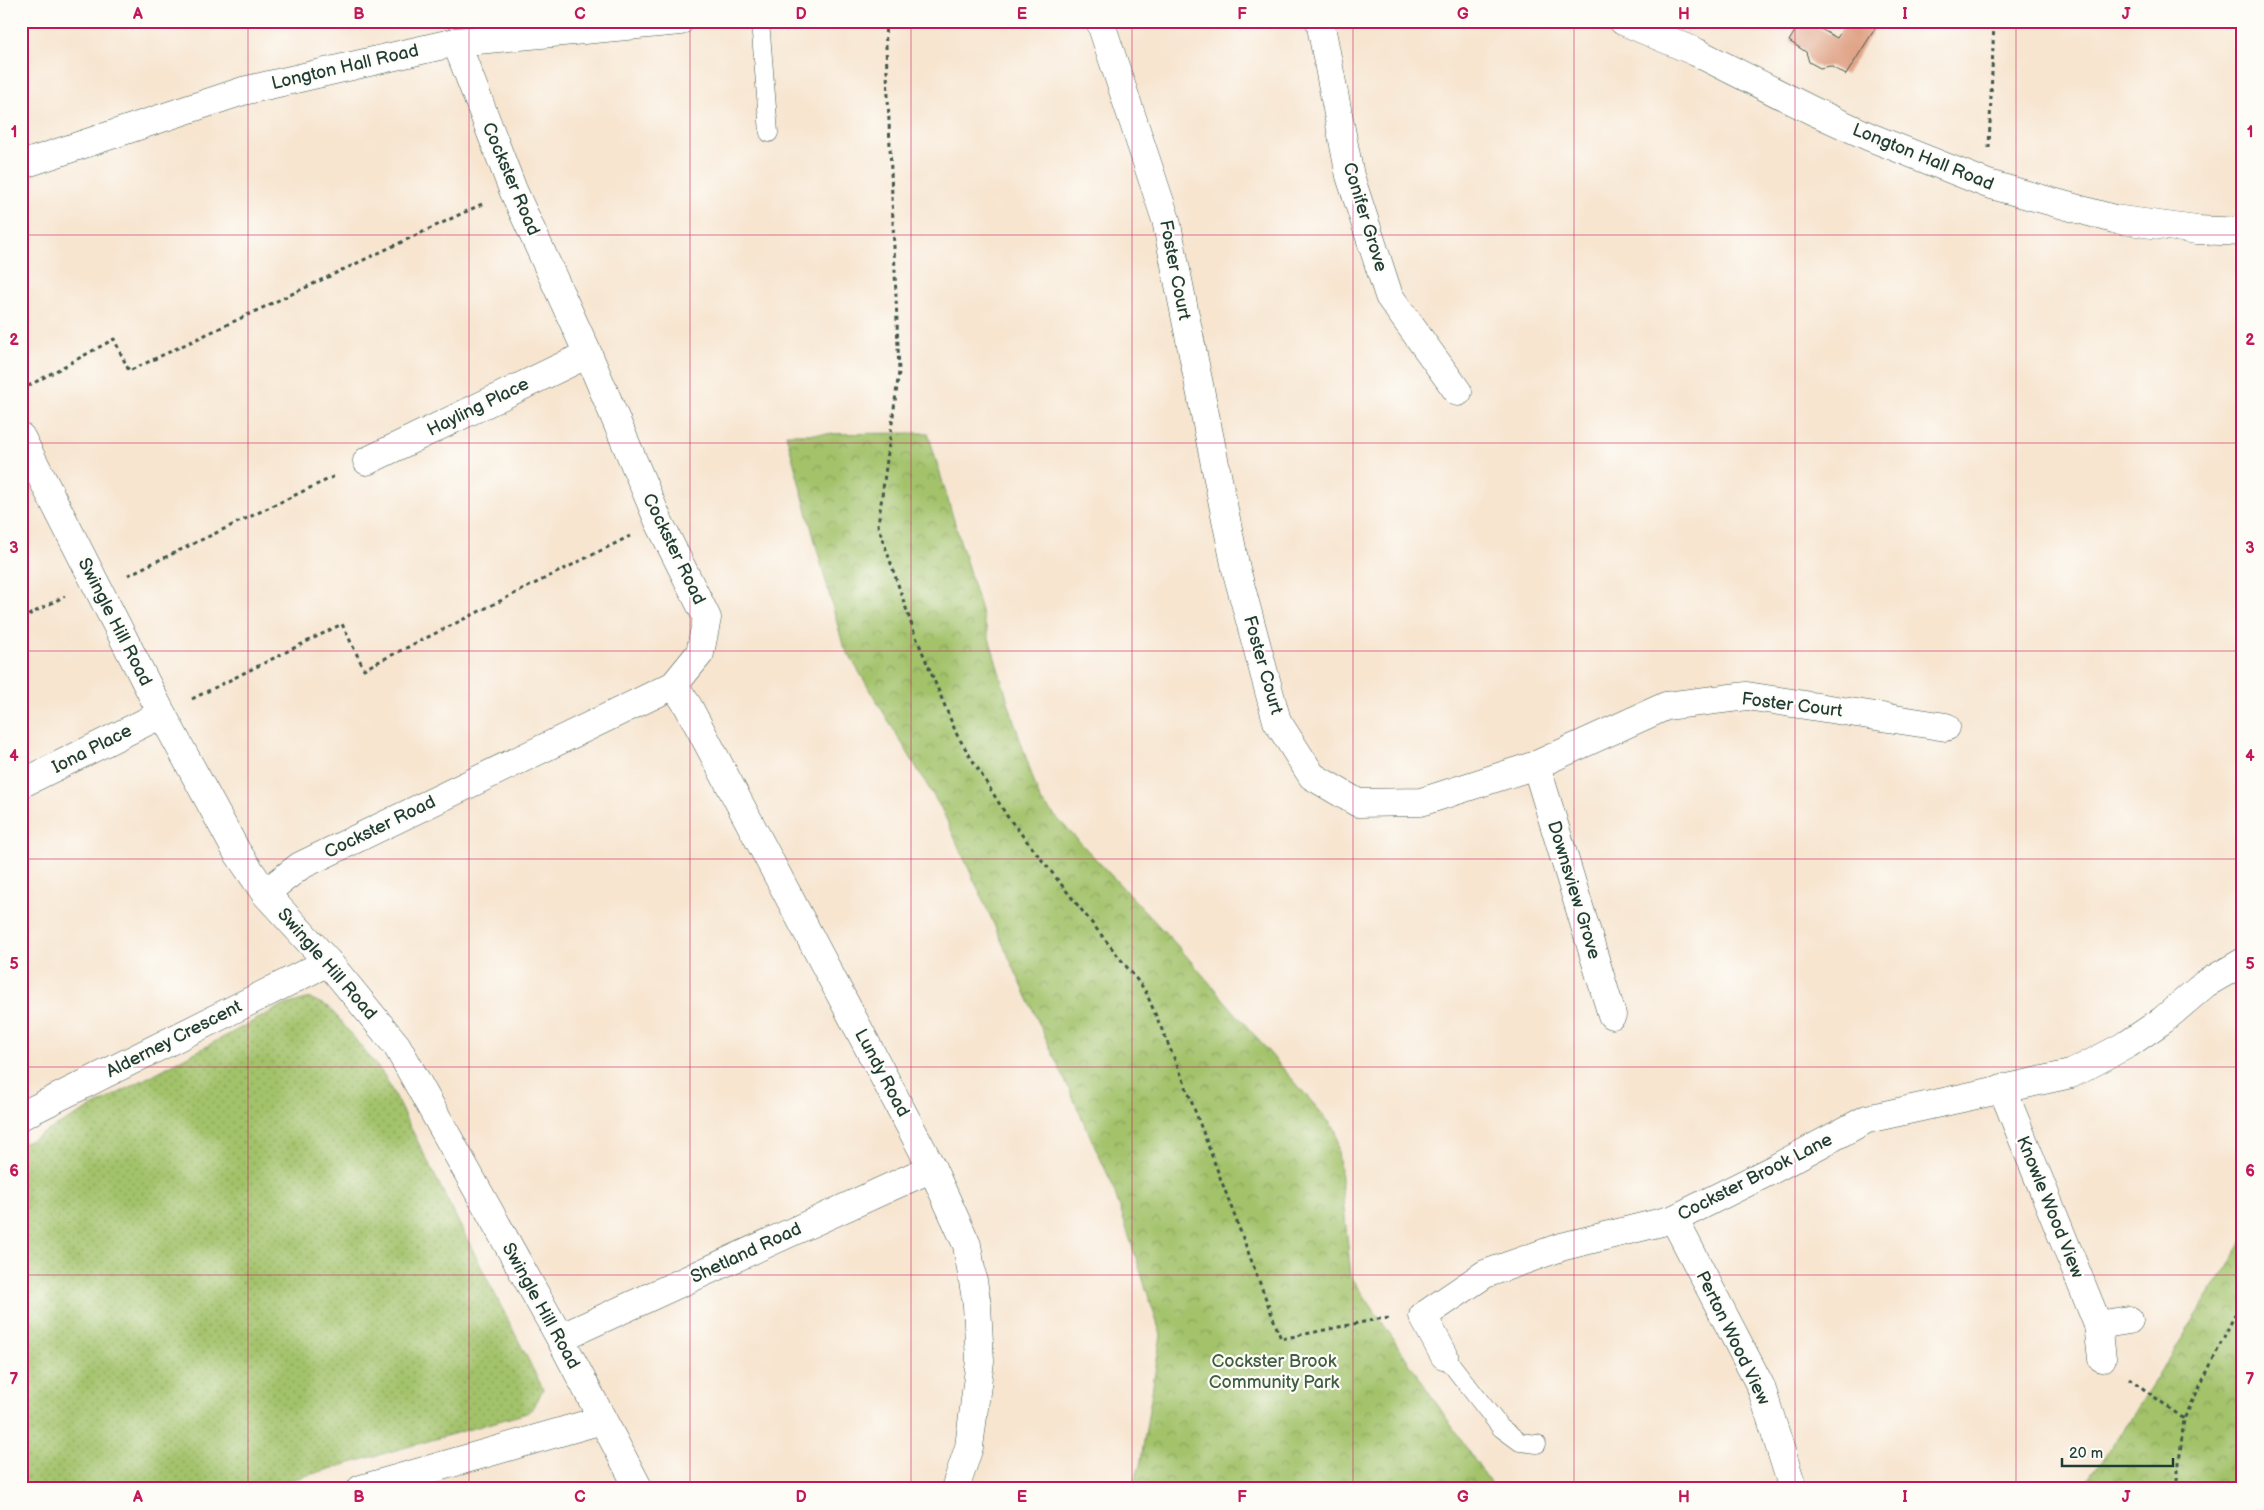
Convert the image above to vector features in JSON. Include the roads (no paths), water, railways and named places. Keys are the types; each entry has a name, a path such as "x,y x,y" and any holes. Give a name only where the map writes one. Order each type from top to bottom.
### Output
{"street":[{"name":"Longton Hall Road","path":"21,165 243,91 456,42 586,25 680,21"},
{"name":"Foster Court","path":"1100,21 1166,220 1236,569 1277,720 1312,776 1358,803 1420,802 1536,765 1666,706 1747,696 1946,727"},
{"name":"Conifer Grove","path":"1320,21 1350,176 1389,296 1458,392"},
{"name":"Longton Hall Road","path":"1623,21 1696,52 1811,110 1870,137 1988,184 2114,219 2197,230 2243,232"},
{"name":"Cockster Road","path":"265,893 300,866 674,686 700,653 708,618 659,522 588,354 513,190 456,42"},
{"name":"Hayling Place","path":"368,461 588,354"},
{"name":"Swingle Hill Road","path":"24,449 97,585 162,714 237,852 265,893 328,962 397,1046 560,1338 639,1489"},
{"name":"Lundy Road","path":"674,686 688,706 932,1168 967,1245 976,1305 980,1361 969,1447 955,1489"},
{"name":"Iona Place","path":"21,784 162,714"},
{"name":"Downsview Grove","path":"1536,765 1612,1015"},
{"name":"Alderney Crescent","path":"21,1116 328,962"},
{"name":"Cockster Brook Lane","path":"1444,1355 1422,1316 1486,1274 1561,1247 1674,1219 1868,1119 2071,1074 2128,1044 2163,1020 2205,984 2243,962"},
{"name":"Knowle Wood View","path":"2002,1088 2098,1325 2102,1358"},
{"name":"Shetland Road","path":"560,1338 932,1168"},
{"name":"Perton Wood View","path":"1674,1219 1761,1387 1793,1489"},
{"path":"2098,1325 2129,1320"},
{"path":"361,1489 602,1420"}],"lane":[{"path":"760,21 769,133"},
{"name":"Cockster Brook Lane","path":"1444,1355 1501,1428 1520,1442 1537,1444"}],"park label":[{"name":"Cockster Brook Community Park","path":"1274,1371"}]}
